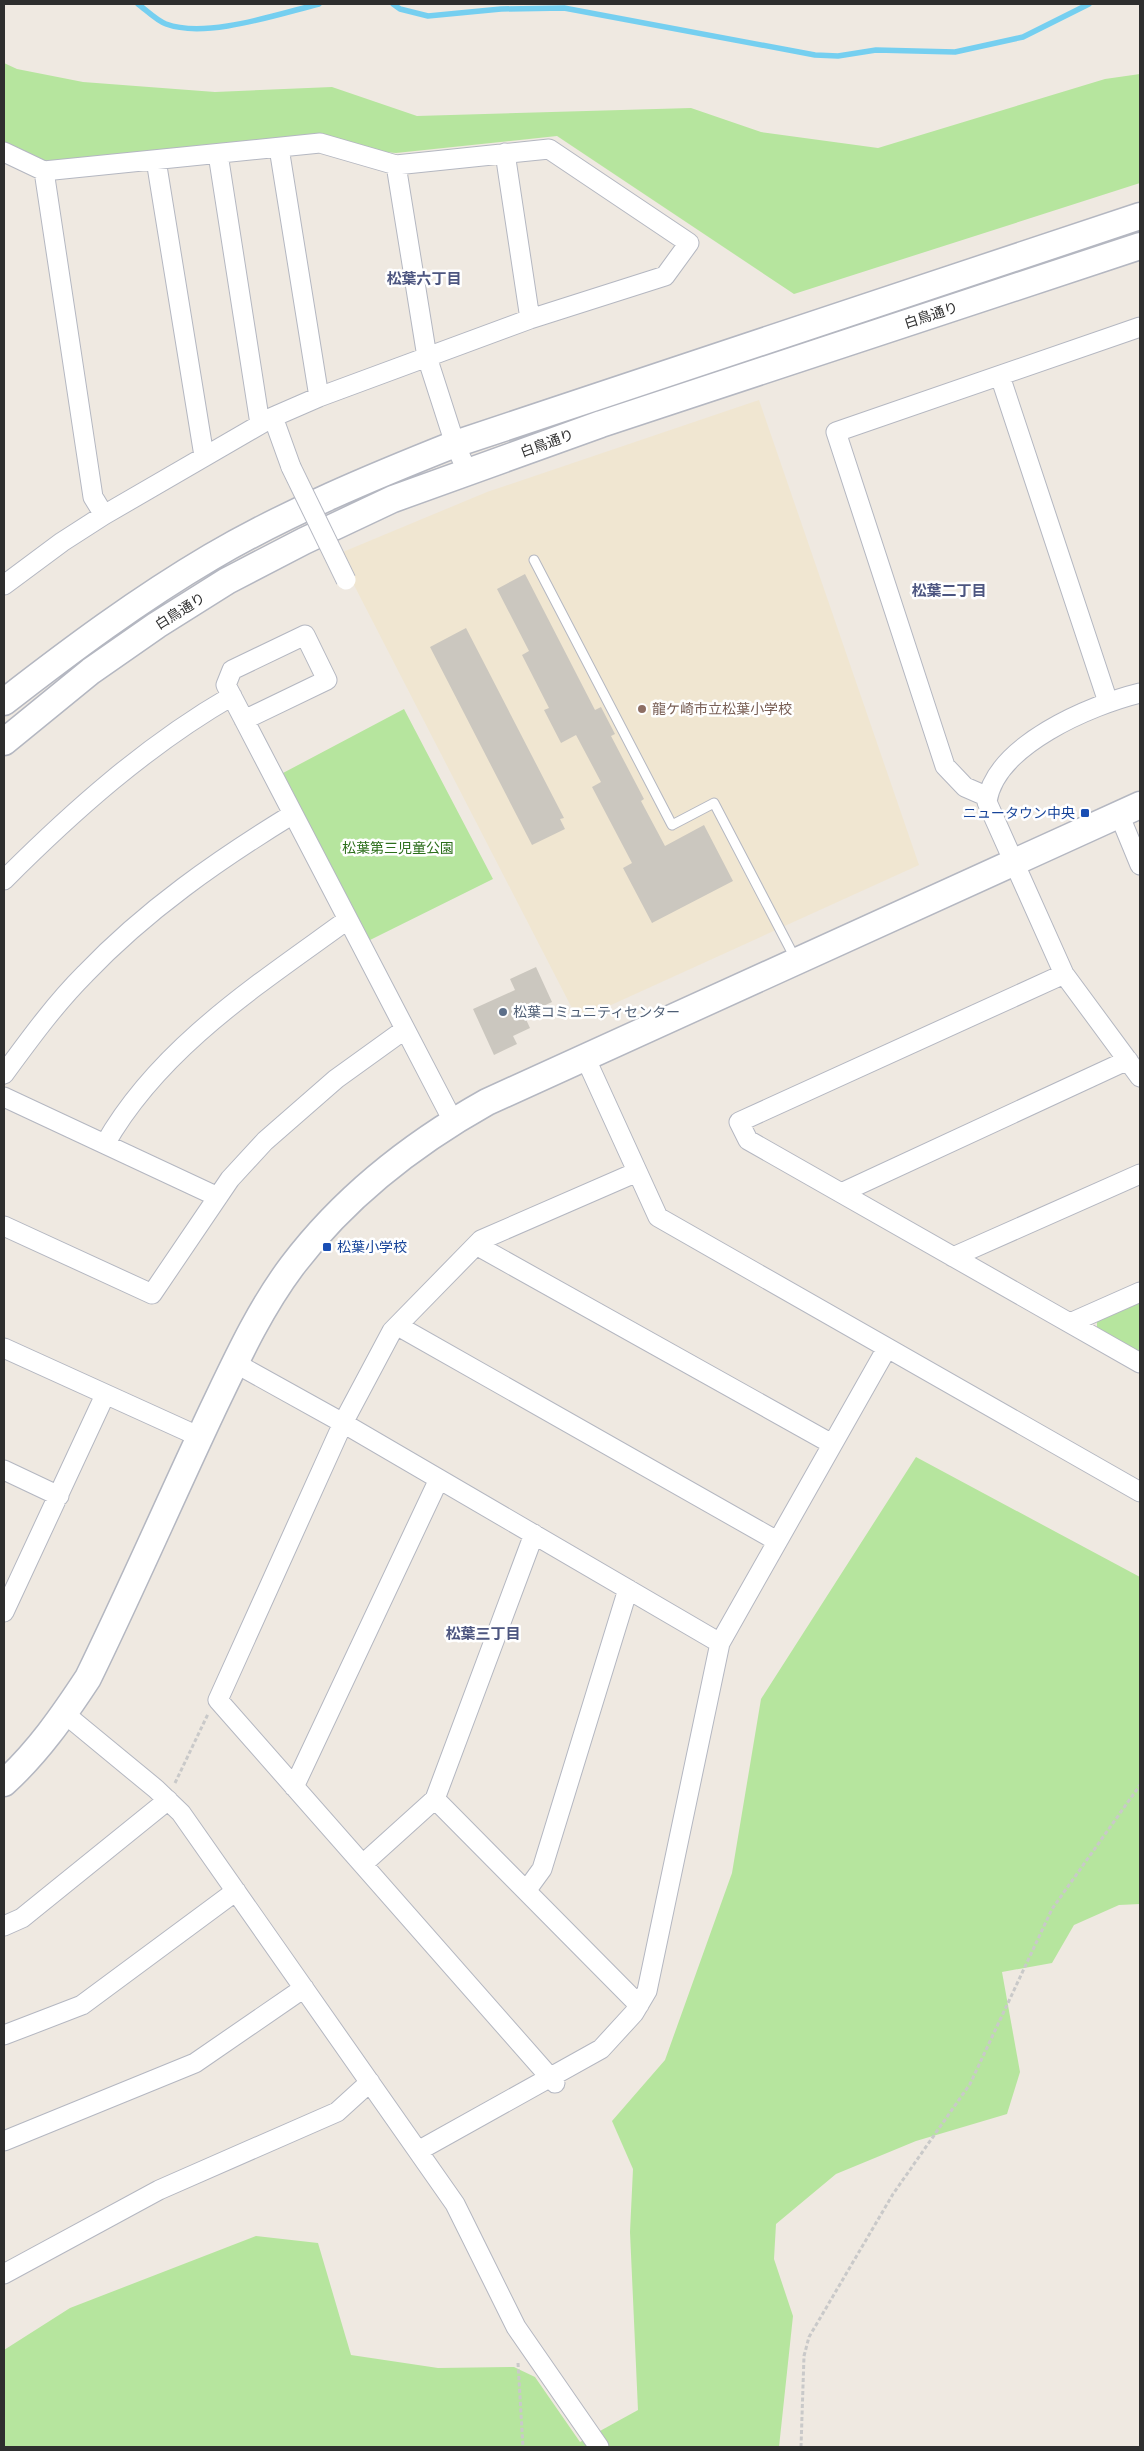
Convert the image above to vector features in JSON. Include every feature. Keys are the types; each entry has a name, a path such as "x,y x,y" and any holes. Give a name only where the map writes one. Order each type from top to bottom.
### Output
{"main road":[{"name":"白鳥通り","path":"4,702 86,639 140,602 212,557 382,473 455,444 1140,216"},
{"name":"白鳥通り","path":"4,742 91,671 157,625 227,581 304,541 393,499 601,424 1140,246"},
{"path":"4,1783 25,1762 65,1714 88,1678 235,1363 274,1292 293,1265 344,1206 370,1181 452,1121 487,1102 1130,809"}],"street":[{"path":"4,152 44,171 320,144 396,166 549,149 689,243 665,276 530,319 319,398 266,421 7,574"},
{"path":"279,148 319,398"},
{"path":"218,154 266,421 291,467 346,580"},
{"path":"505,154 530,319"},
{"path":"156,160 204,456"},
{"path":"396,166 426,357 455,444 467,471"},
{"path":"44,171 93,497 104,515"},
{"path":"988,797 965,787 945,766 836,432 1140,327"},
{"path":"1000,376 1108,702"},
{"path":"244,720 327,680 305,635 232,670 226,685 232,696 244,720 293,814 404,1030 452,1121"},
{"path":"1140,694 1108,702 1057,725 1023,748 993,781 988,797 991,812 1064,974 1140,1077"},
{"path":"4,880 80,807 121,772 200,715 232,696"},
{"path":"1130,809 1140,865"},
{"path":"4,1074 84,974 135,926 231,852 293,814"},
{"path":"105,1144 118,1121 164,1066 203,1029 249,992 347,920"},
{"path":"1064,974 739,1122 748,1140 1140,1363"},
{"path":"4,1226 152,1294 230,1179 265,1141 336,1079 404,1030"},
{"path":"585,1057 658,1217 1140,1492"},
{"path":"841,1193 1128,1060"},
{"path":"4,1097 218,1197"},
{"path":"553,2080 218,1700 344,1423 392,1331 480,1240 637,1172"},
{"path":"953,1257 1140,1174"},
{"path":"476,1245 832,1444"},
{"path":"1070,1323 1140,1292"},
{"path":"398,1326 777,1542"},
{"path":"4,1348 200,1437"},
{"path":"418,2151 553,2080 601,2049 616,2035 647,1991 720,1642 887,1348"},
{"path":"235,1363 344,1423 720,1642"},
{"path":"7,1600 59,1496 105,1395"},
{"path":"4,1470 59,1496"},
{"path":"294,1787 439,1479"},
{"path":"363,1864 435,1799 534,1534"},
{"path":"526,1891 542,1870 628,1589"},
{"path":"65,1714 181,1812 455,2204 516,2327 599,2447"},
{"path":"435,1799 638,2005"},
{"path":"4,1926 22,1918 168,1800"},
{"path":"4,2035 82,2005 236,1891"},
{"path":"4,2141 195,2063 304,1988"},
{"path":"4,2274 159,2190 337,2112 370,2082"}],"lane":[{"path":"534,560 672,825 714,803 797,961"}],"path":[{"path":"168,1800 212,1704 218,1700"},
{"path":"801,2447 804,2356 809,2337 893,2194 970,2084 1052,1909 1140,1786"},
{"path":"516,2327 523,2447"}],"shaded area":[{"name":"龍ケ崎市立松葉小学校","path":"759,400 919,865 589,1015 576,1016 338,554 487,492"}],"green space":[{"path":"4,63 17,69 83,82 215,92 332,87 417,116 691,108 761,132 878,148 1105,79 1140,74 1140,183 794,294 557,136 396,153 262,140 33,166 4,151"},
{"name":"松葉第三児童公園","path":"404,709 493,879 366,942 283,773"},
{"path":"1140,1302 1140,1354 1097,1329 1097,1318"},
{"path":"916,1457 1140,1577 1140,1904 1119,1905 1074,1925 1052,1963 1002,1972 1020,2072 1007,2114 916,2141 836,2174 776,2224 774,2259 793,2316 779,2447 4,2447 4,2350 70,2308 256,2236 318,2243 351,2355 438,2368 514,2367 535,2377 580,2442 638,2410 630,2232 633,2169 612,2121 665,2060 732,1873 761,1699"}],"building":[{"path":"525,574 595,710 601,707 615,734 611,736 644,799 641,801 665,846 704,825 733,881 652,923 623,868 632,863 592,787 601,782 576,735 561,743 544,710 549,708 522,655 529,651 497,589"},
{"path":"466,628 564,818 560,819 565,829 532,845 430,647"},
{"name":"松葉コミュニティセンター","path":"536,967 552,1002 524,1015 530,1028 513,1036 517,1044 494,1055 473,1009 515,990 510,979"}],"waterway":[{"path":"138,4 163,23 182,28 201,29 263,19 319,4"},
{"path":"393,4 400,9 428,16 501,9 564,8 815,55 838,56 876,50 955,52 1023,37 1089,4"}],"place":[{"name":"龍ケ崎市立松葉小学校","path":"642,709"},
{"name":"ニュータウン中央","path":"1085,813"},
{"name":"松葉コミュニティセンター","path":"503,1012"},
{"name":"松葉小学校","path":"327,1247"}],"district":[{"name":"松葉六丁目","path":"424,279"},
{"name":"松葉二丁目","path":"949,591"},
{"name":"松葉三丁目","path":"483,1634"}]}
